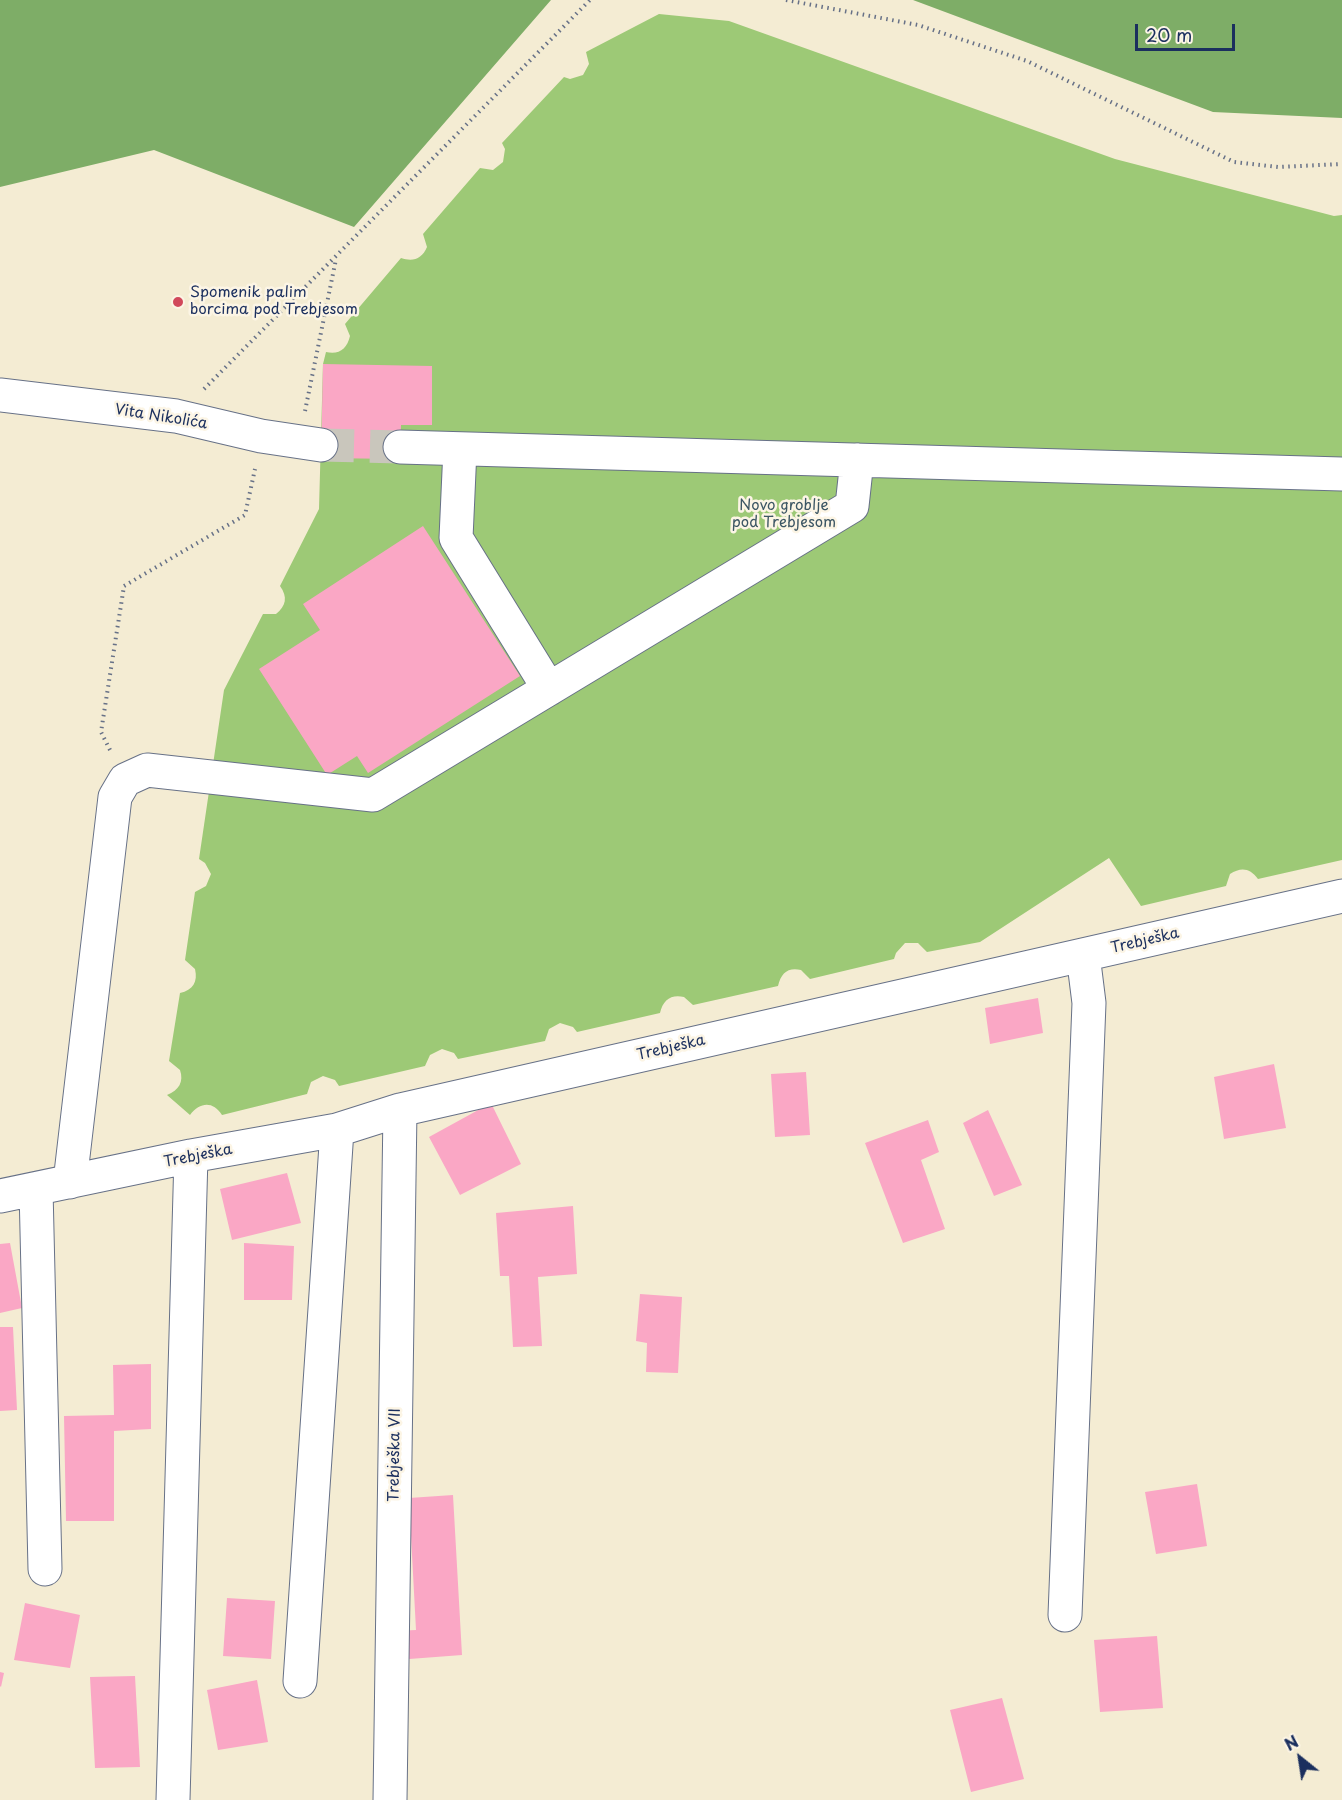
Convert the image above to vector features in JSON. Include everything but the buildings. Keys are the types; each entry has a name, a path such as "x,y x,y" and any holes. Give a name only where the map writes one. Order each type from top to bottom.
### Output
{"street":[{"name":"Vita Nikolića","path":"0,395 176,416 261,436 310,442"},
{"path":"400,447 1342,474"},
{"path":"460,449 456,538 549,689"},
{"path":"70,1182 115,797 125,780 147,770 373,795 852,506 856,460"},
{"name":"Trebješka","path":"0,1196 191,1156 337,1130 400,1110 1342,896"},
{"path":"1065,1615 1089,1003 1083,955"},
{"name":"Trebješka VII","path":"390,1800 400,1110"},
{"path":"300,1682 337,1130"},
{"path":"173,1800 191,1156"},
{"path":"36,1189 45,1569"}],"path":[{"path":"176,416 336,258 590,0"},
{"path":"786,0 918,25 1027,61 1234,162 1278,167 1342,164"},
{"path":"310,442 336,258"},
{"path":"125,780 101,732 124,586 245,515 261,436"}],"green space":[{"path":"0,0 551,0 354,227 154,150 0,187"},
{"path":"913,0 1342,0 1342,118 1213,112"},
{"name":"Novo groblje pod Trebjesom","path":"659,14 729,21 1115,159 1334,216 1342,215 1342,860 1258,879 1249,871 1238,870 1230,874 1226,886 1141,906 1109,858 980,942 927,952 918,943 905,943 894,959 810,979 801,970 792,969 783,974 778,986 693,1005 684,997 675,996 665,1001 660,1013 577,1032 573,1027 560,1023 549,1029 545,1041 458,1059 454,1053 442,1049 430,1055 425,1066 339,1086 335,1080 323,1076 311,1082 307,1094 222,1115 215,1107 206,1105 190,1115 167,1095 175,1091 181,1082 180,1070 169,1061 180,993 191,988 196,978 195,969 185,960 195,892 206,886 211,874 205,863 199,859 224,690 263,614 276,614 284,605 285,598 280,586 319,509 323,364 326,352 335,353 345,348 350,336 345,324 401,258 409,260 423,254 427,247 423,234 480,168 493,170 503,162 505,149 502,143 564,77 570,79 583,75 589,64 586,52"}],"tunnel":[{"path":"321,445 400,447"}],"place":[{"name":"Spomenik palim borcima pod Trebjesom","path":"178,302"}]}
